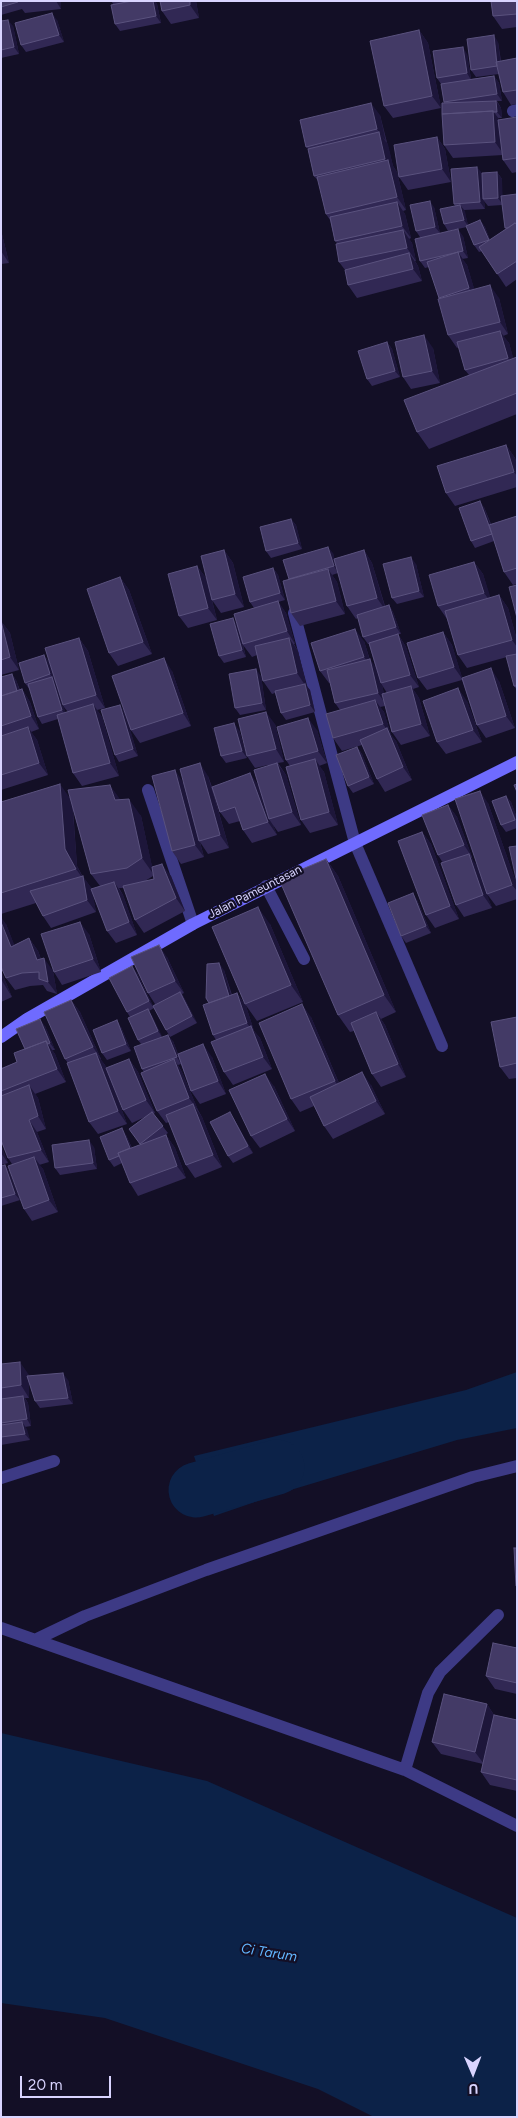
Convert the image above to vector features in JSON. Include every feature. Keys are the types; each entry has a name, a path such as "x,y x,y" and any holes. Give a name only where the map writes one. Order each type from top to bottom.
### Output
{"street":[{"path":"294,613 355,843 442,1046"},
{"name":"Jalan Pameuntasan","path":"1,1037 193,924 517,762"},
{"path":"148,790 193,924"},
{"path":"266,886 304,959"},
{"path":"1,1478 54,1462"},
{"path":"37,1639 84,1616 206,1570 473,1477 517,1466"},
{"path":"405,1770 428,1693 440,1672 498,1615"},
{"path":"1,1628 37,1639 405,1770 517,1826"}],"water":[{"path":"517,1372 517,1428 457,1440 284,1492 214,1516 194,1456 466,1390"},
{"name":"Ci Tarum","path":"1,1733 207,1781 517,1918 517,2117 374,2117 318,2089 105,2018 1,2003"}],"building":[{"path":"1,1 17,1 18,2 1,7"},
{"path":"132,1 153,1 156,16 115,24 111,5"},
{"path":"160,1 190,1 190,5 162,11"},
{"path":"491,1 517,1 517,14 493,16"},
{"path":"52,13 59,35 21,45 15,23"},
{"path":"8,20 14,47 1,50 1,21"},
{"path":"419,30 432,96 384,106 370,41"},
{"path":"494,35 497,66 471,70 467,39"},
{"path":"463,47 467,73 437,78 433,51"},
{"path":"517,58 517,90 503,92 496,62"},
{"path":"494,76 497,94 444,102 441,84"},
{"path":"496,101 497,112 442,114 442,103"},
{"path":"371,103 377,129 306,147 300,120"},
{"path":"493,111 495,142 444,145 442,114"},
{"path":"517,117 517,158 503,160 498,120"},
{"path":"379,132 385,159 314,176 308,149"},
{"path":"437,137 442,169 399,177 394,145"},
{"path":"388,160 397,197 326,214 317,177"},
{"path":"477,167 480,202 454,204 451,169"},
{"path":"497,172 498,198 483,199 482,173"},
{"path":"517,194 517,225 515,223 505,228 501,196"},
{"path":"430,201 435,227 416,231 410,205"},
{"path":"397,202 402,226 335,241 330,217"},
{"path":"460,205 464,220 444,224 440,209"},
{"path":"480,220 489,240 474,245 466,226"},
{"path":"515,223 517,225 517,261 497,274 479,247"},
{"path":"458,229 463,251 420,261 415,239"},
{"path":"403,230 407,248 339,262 336,244"},
{"path":"458,252 469,288 439,298 427,262"},
{"path":"409,253 413,269 348,285 345,270"},
{"path":"490,285 500,322 448,335 438,299"},
{"path":"500,331 508,358 465,370 457,342"},
{"path":"424,335 432,371 403,377 395,342"},
{"path":"387,342 395,371 367,379 358,351"},
{"path":"517,357 517,393 417,432 404,400"},
{"path":"506,445 514,472 446,493 437,466"},
{"path":"480,501 492,534 471,541 459,508"},
{"path":"517,516 517,568 504,572 489,525"},
{"path":"291,519 298,543 266,551 260,527"},
{"path":"328,547 334,566 289,579 283,560"},
{"path":"224,550 235,594 212,600 201,556"},
{"path":"364,550 377,598 347,606 334,559"},
{"path":"411,557 419,591 392,598 383,564"},
{"path":"474,562 484,593 438,606 429,575"},
{"path":"197,566 208,608 179,616 168,574"},
{"path":"273,568 280,593 250,602 243,577"},
{"path":"328,569 336,601 291,613 283,581"},
{"path":"120,577 143,642 109,653 87,589"},
{"path":"517,585 517,618 509,587"},
{"path":"499,595 512,640 458,655 445,611"},
{"path":"278,601 287,631 243,644 234,614"},
{"path":"389,605 396,627 363,637 357,615"},
{"path":"233,618 242,650 219,656 210,624"},
{"path":"1,621 10,657 1,660"},
{"path":"355,629 364,657 320,671 311,643"},
{"path":"443,632 454,667 418,678 407,643"},
{"path":"398,634 410,675 381,683 369,643"},
{"path":"79,638 96,695 63,705 45,648"},
{"path":"289,638 297,673 263,681 255,646"},
{"path":"517,654 517,686 514,686 506,656"},
{"path":"44,655 50,674 25,683 19,663"},
{"path":"164,658 183,713 131,730 112,676"},
{"path":"370,659 378,693 335,703 327,670"},
{"path":"491,668 506,716 477,725 462,678"},
{"path":"256,669 262,703 235,708 229,674"},
{"path":"12,674 17,691 1,696 1,677"},
{"path":"52,677 62,710 38,717 28,684"},
{"path":"305,684 310,705 281,713 275,691"},
{"path":"411,686 421,724 392,732 382,694"},
{"path":"458,688 473,730 437,742 423,701"},
{"path":"22,689 31,716 1,726 1,696"},
{"path":"375,700 383,724 333,738 326,714"},
{"path":"93,704 110,763 73,773 57,715"},
{"path":"120,705 133,749 115,755 101,710"},
{"path":"266,712 276,749 247,756 238,719"},
{"path":"308,718 318,751 286,760 277,727"},
{"path":"234,723 242,751 221,756 214,728"},
{"path":"28,727 39,763 1,775 1,736"},
{"path":"387,728 403,767 377,779 360,740"},
{"path":"357,747 369,777 348,786 336,755"},
{"path":"315,759 329,812 301,820 286,767"},
{"path":"200,763 220,835 199,841 180,769"},
{"path":"277,763 292,812 269,819 254,770"},
{"path":"175,770 195,845 172,851 152,776"},
{"path":"250,773 268,822 243,830 235,807 220,812 212,787"},
{"path":"60,784 65,849 76,869 1,893 1,802"},
{"path":"110,785 115,800 129,799 142,858 127,868 91,874 68,790"},
{"path":"480,791 512,885 487,894 455,799"},
{"path":"506,796 515,820 501,825 492,801"},
{"path":"448,805 464,845 438,855 422,815"},
{"path":"422,832 450,906 426,915 398,841"},
{"path":"517,846 517,883 509,847"},
{"path":"469,854 483,895 456,905 441,863"},
{"path":"326,859 384,995 338,1015 279,879"},
{"path":"162,864 176,898 135,920 123,886 154,879 152,867"},
{"path":"83,876 87,900 43,916 30,891"},
{"path":"114,882 129,922 107,931 91,889"},
{"path":"413,893 426,926 401,936 388,903"},
{"path":"258,907 291,985 245,1004 212,927"},
{"path":"1,922 11,947 29,938 37,960 44,958 48,982 39,979 39,972 22,973 6,978 1,967"},
{"path":"80,922 93,959 54,972 41,934"},
{"path":"159,945 175,981 148,993 131,957"},
{"path":"219,963 229,996 209,1003 206,998 207,964"},
{"path":"132,966 149,1001 127,1012 109,978"},
{"path":"180,992 192,1016 166,1030 153,1006"},
{"path":"237,993 247,1023 213,1035 203,1005"},
{"path":"71,1000 93,1047 65,1059 44,1012"},
{"path":"302,1004 335,1081 291,1099 259,1023"},
{"path":"148,1009 158,1031 138,1040 128,1018"},
{"path":"376,1012 398,1064 372,1074 351,1023"},
{"path":"517,1017 517,1063 500,1067 491,1022"},
{"path":"40,1019 50,1043 48,1044 46,1041 25,1049 16,1029"},
{"path":"117,1020 126,1044 102,1053 93,1030"},
{"path":"251,1026 263,1057 224,1072 211,1042"},
{"path":"168,1035 177,1057 142,1069 134,1047"},
{"path":"46,1041 57,1069 1,1091 1,1069 17,1062 14,1053"},
{"path":"203,1044 218,1081 191,1091 178,1054"},
{"path":"96,1053 118,1111 89,1122 67,1063"},
{"path":"129,1059 146,1100 123,1110 106,1068"},
{"path":"174,1059 189,1098 157,1111 141,1073"},
{"path":"362,1072 376,1101 324,1126 310,1097"},
{"path":"265,1074 287,1119 251,1136 229,1090"},
{"path":"29,1085 38,1116 29,1120 41,1150 8,1158 1,1140 1,1096"},
{"path":"193,1104 213,1155 186,1165 166,1115"},
{"path":"152,1112 163,1126 140,1144 129,1129"},
{"path":"230,1112 248,1146 228,1156 210,1122"},
{"path":"122,1128 130,1148 118,1153 119,1156 109,1160 100,1137"},
{"path":"166,1135 177,1166 130,1183 118,1153"},
{"path":"89,1140 93,1163 55,1168 52,1145"},
{"path":"34,1157 49,1200 24,1209 8,1166"},
{"path":"5,1165 15,1194 1,1198 1,1166"},
{"path":"20,1362 21,1385 1,1388 1,1364"},
{"path":"63,1373 68,1398 35,1401 27,1376"},
{"path":"23,1396 27,1419 1,1423 1,1399"},
{"path":"22,1422 25,1434 1,1437 1,1425"},
{"path":"514,1548 517,1548 517,1586 516,1586"},
{"path":"493,1643 517,1648 517,1683 486,1676"},
{"path":"444,1694 487,1704 475,1752 432,1742"},
{"path":"494,1715 517,1720 517,1780 481,1772"}],"waterway":[{"path":"196,1490 277,1467"}]}
